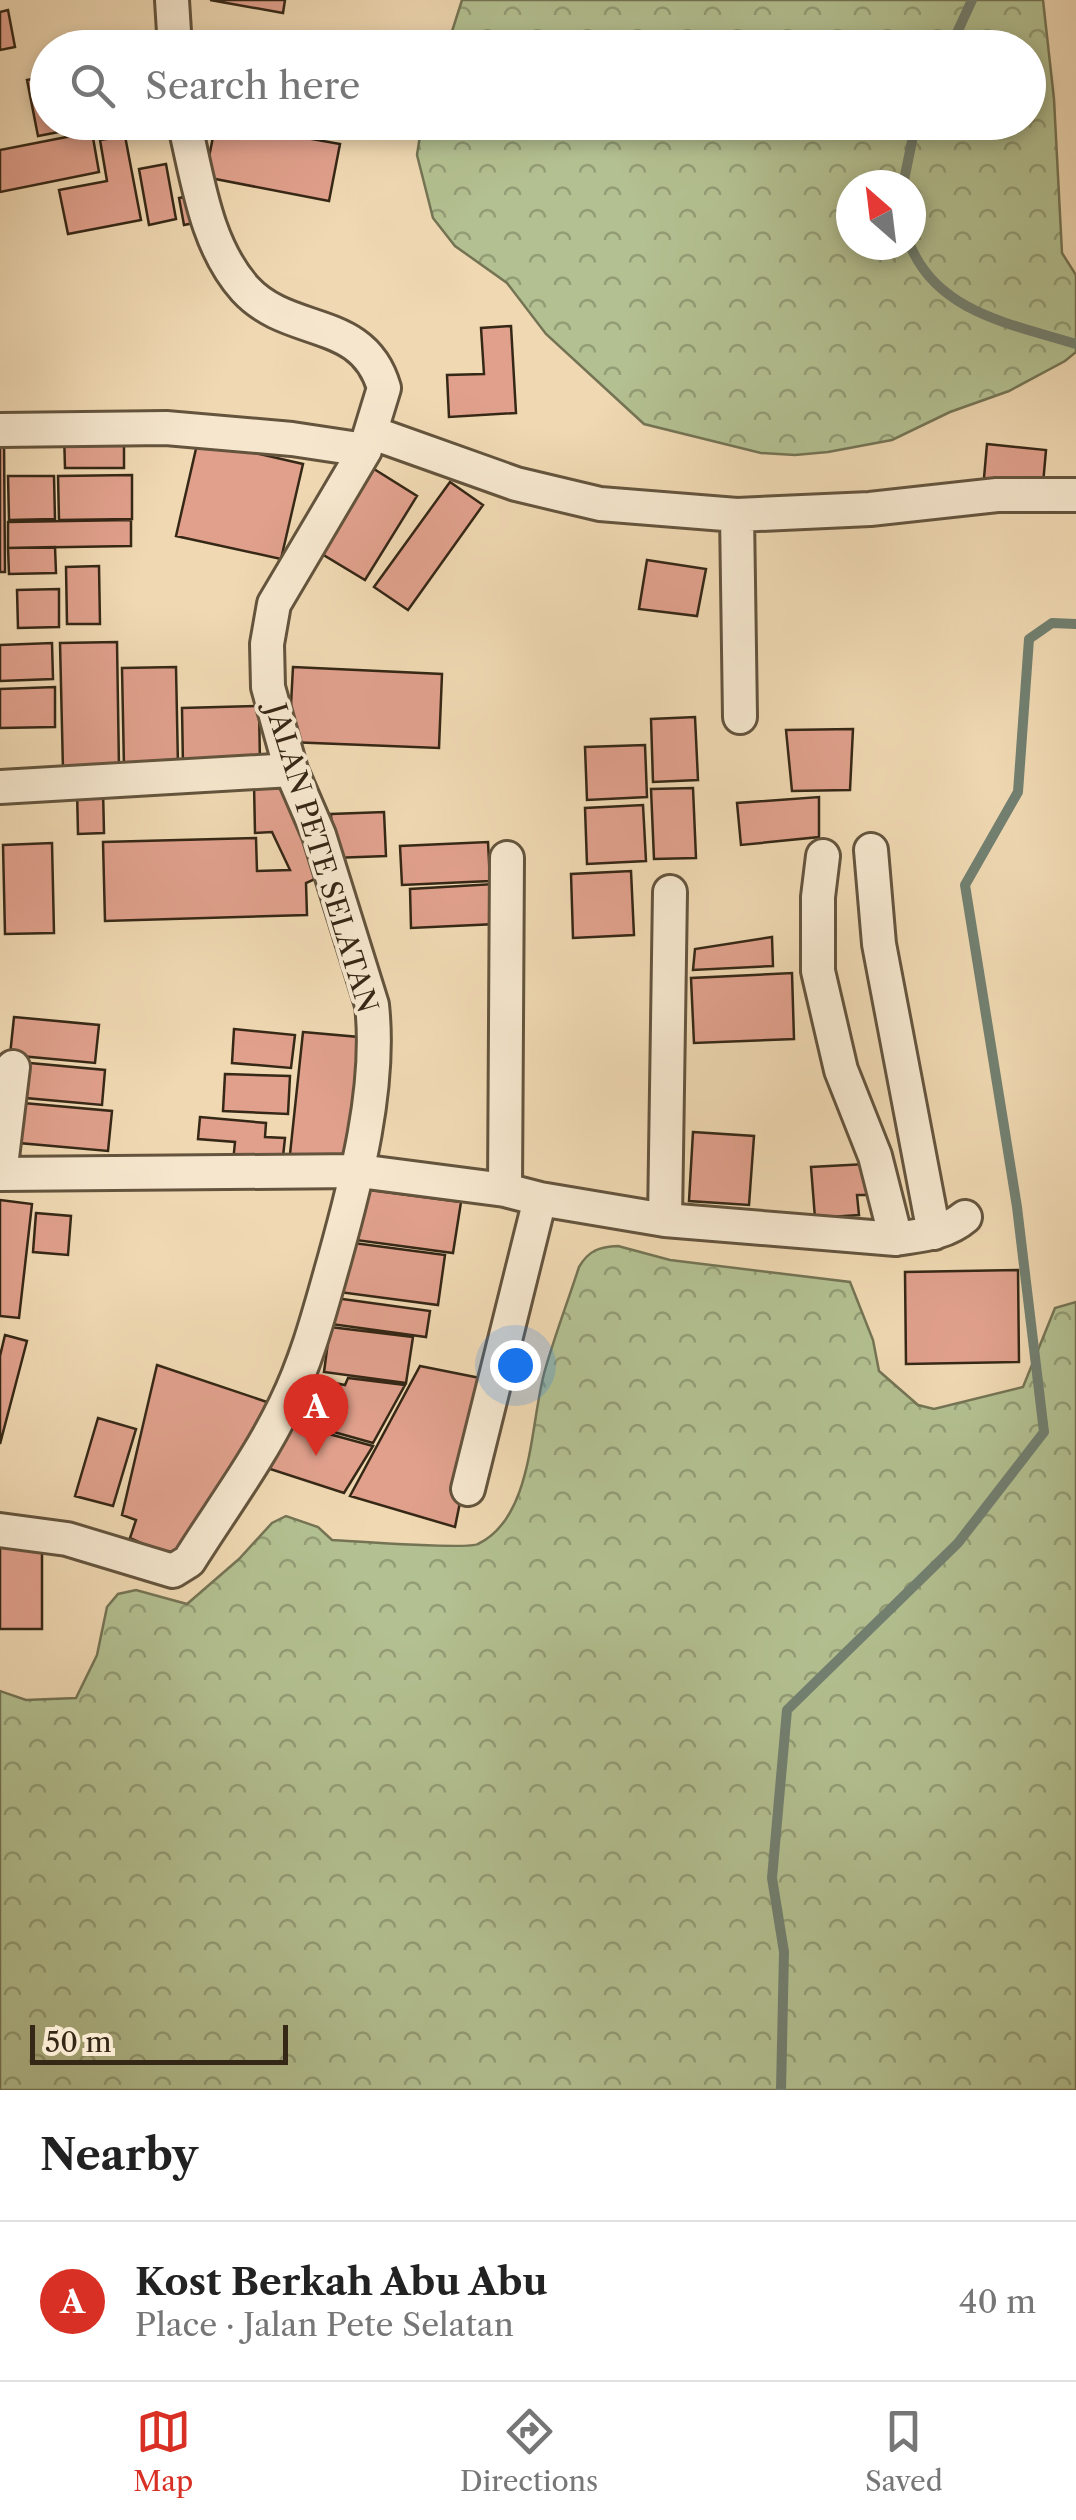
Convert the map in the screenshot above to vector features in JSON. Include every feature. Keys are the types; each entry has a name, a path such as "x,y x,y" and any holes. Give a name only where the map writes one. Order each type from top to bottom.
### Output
{"street":[{"path":"172,0 174,30"},
{"name":"JALAN PETE SELATAN","path":"0,1530 67,1538 173,1571 190,1561 284,1408 309,1351 359,1171 373,1044 372,1005 319,834 290,770 268,687 267,644 274,604 369,442 384,388 370,355 354,342 273,312 247,292 228,267 210,226 188,140"},
{"path":"0,430 166,428 369,442 600,504 737,515 870,509 997,495 1076,495"},
{"path":"737,515 740,716"},
{"path":"0,787 290,770"},
{"path":"871,850 879,944 934,1233"},
{"path":"823,856 818,897 818,971 841,1070 876,1156 896,1239"},
{"path":"505,1190 507,858"},
{"path":"664,1220 670,892"},
{"path":"13,1068 0,1174 359,1171 505,1190 664,1220 896,1239 934,1233 965,1218"},
{"path":"468,1489 540,1199"}],"green space":[{"path":"462,0 1043,0 1054,99 1062,253 1076,275 1076,352 1009,391 950,412 892,440 828,452 761,453 644,424 546,334 507,283 455,246 433,218 417,155 419,140 1046,140 1046,30 452,30"},
{"path":"618,1246 670,1260 850,1282 873,1340 879,1371 918,1405 934,1409 1023,1387 1055,1308 1076,1302 1076,2090 0,2090 0,1691 26,1700 76,1698 97,1655 107,1607 118,1594 136,1590 187,1604 239,1559 272,1523 286,1516 318,1527 332,1540 433,1546 478,1544 496,1531 520,1491 545,1370 579,1267 595,1250"}],"building":[{"path":"210,0 285,0 283,13"},
{"path":"8,10 15,47 0,50 0,12"},
{"path":"51,140 93,140 99,172 0,192 0,150"},
{"path":"100,140 126,140 141,220 68,234 59,190 107,181"},
{"path":"212,140 317,140 340,144 329,201 205,177"},
{"path":"166,164 176,219 149,225 139,169"},
{"path":"198,194 204,221 184,225 179,198"},
{"path":"511,326 516,413 449,417 447,375 484,374 481,328"},
{"path":"64,432 124,432 124,468 65,468"},
{"path":"0,439 4,439 5,572 0,572"},
{"path":"198,440 303,464 281,559 176,536"},
{"path":"987,444 1046,450 1043,484 984,478"},
{"path":"374,469 417,496 365,580 322,554"},
{"path":"132,475 132,519 59,520 58,476"},
{"path":"8,476 54,476 55,519 9,520"},
{"path":"450,482 483,505 408,610 374,587"},
{"path":"131,520 131,546 8,548 8,522"},
{"path":"55,547 56,573 9,574 8,548"},
{"path":"647,560 706,569 697,616 639,609"},
{"path":"99,566 100,624 67,624 66,567"},
{"path":"59,589 59,627 18,628 17,590"},
{"path":"117,642 119,768 63,770 60,643"},
{"path":"52,643 53,679 0,681 0,645"},
{"path":"176,667 178,766 124,767 122,668"},
{"path":"293,667 442,674 439,748 289,742"},
{"path":"55,687 55,727 0,728 0,689"},
{"path":"259,706 260,764 183,766 182,708"},
{"path":"695,717 698,780 653,782 651,719"},
{"path":"853,729 850,790 792,791 786,730"},
{"path":"645,745 647,797 587,800 585,747"},
{"path":"254,784 284,784 284,796 324,875 306,883 307,915 105,921 103,842 256,838 257,871 290,870 272,832 255,833"},
{"path":"693,788 696,858 654,859 651,789"},
{"path":"103,789 104,833 78,834 77,790"},
{"path":"819,797 819,837 741,845 737,803"},
{"path":"643,805 646,861 587,864 585,808"},
{"path":"384,812 386,856 333,858 331,814"},
{"path":"488,842 490,881 402,885 400,846"},
{"path":"52,843 54,933 5,934 3,845"},
{"path":"631,871 634,935 573,938 571,874"},
{"path":"494,884 496,924 411,928 410,889"},
{"path":"772,937 773,966 693,970 695,949"},
{"path":"792,973 794,1039 694,1043 691,978"},
{"path":"14,1017 99,1025 95,1063 10,1055"},
{"path":"234,1029 295,1035 291,1068 232,1063"},
{"path":"303,1032 370,1038 357,1160 290,1154"},
{"path":"19,1062 105,1070 102,1105 15,1097"},
{"path":"225,1074 290,1076 288,1114 223,1111"},
{"path":"12,1102 112,1111 108,1151 8,1142"},
{"path":"200,1117 266,1123 265,1137 285,1138 282,1166 233,1162 235,1142 198,1139"},
{"path":"693,1132 754,1136 749,1205 689,1201"},
{"path":"866,1164 869,1195 857,1195 859,1215 815,1218 811,1167"},
{"path":"363,1189 461,1202 453,1253 356,1240"},
{"path":"0,1200 32,1204 19,1318 0,1316"},
{"path":"36,1213 71,1216 68,1255 33,1252"},
{"path":"346,1242 445,1255 438,1305 339,1292"},
{"path":"1018,1270 1019,1362 906,1364 905,1272"},
{"path":"335,1298 430,1311 426,1337 331,1324"},
{"path":"330,1327 413,1337 406,1383 324,1372"},
{"path":"5,1335 27,1341 0,1444 0,1356"},
{"path":"157,1365 267,1402 208,1522 177,1560 130,1538 136,1520 122,1515"},
{"path":"420,1366 485,1379 455,1527 350,1496"},
{"path":"348,1378 405,1385 373,1443 291,1420 313,1379 345,1385"},
{"path":"98,1418 136,1429 113,1506 75,1496"},
{"path":"285,1422 373,1446 344,1493 261,1466"},
{"path":"0,1539 42,1539 42,1629 0,1629"}],"waterway":[{"path":"958,30 972,0"},
{"path":"906,170 912,140"},
{"path":"918,260 939,286 958,301 1003,322 1076,344"},
{"path":"781,2090 784,1952 772,1878 787,1710 958,1543 1044,1432 1017,1207 965,885 1018,792 1029,639 1052,623 1076,624"}],"place":[{"name":"Kost Berkah Abu Abu","path":"316,1456"}]}
